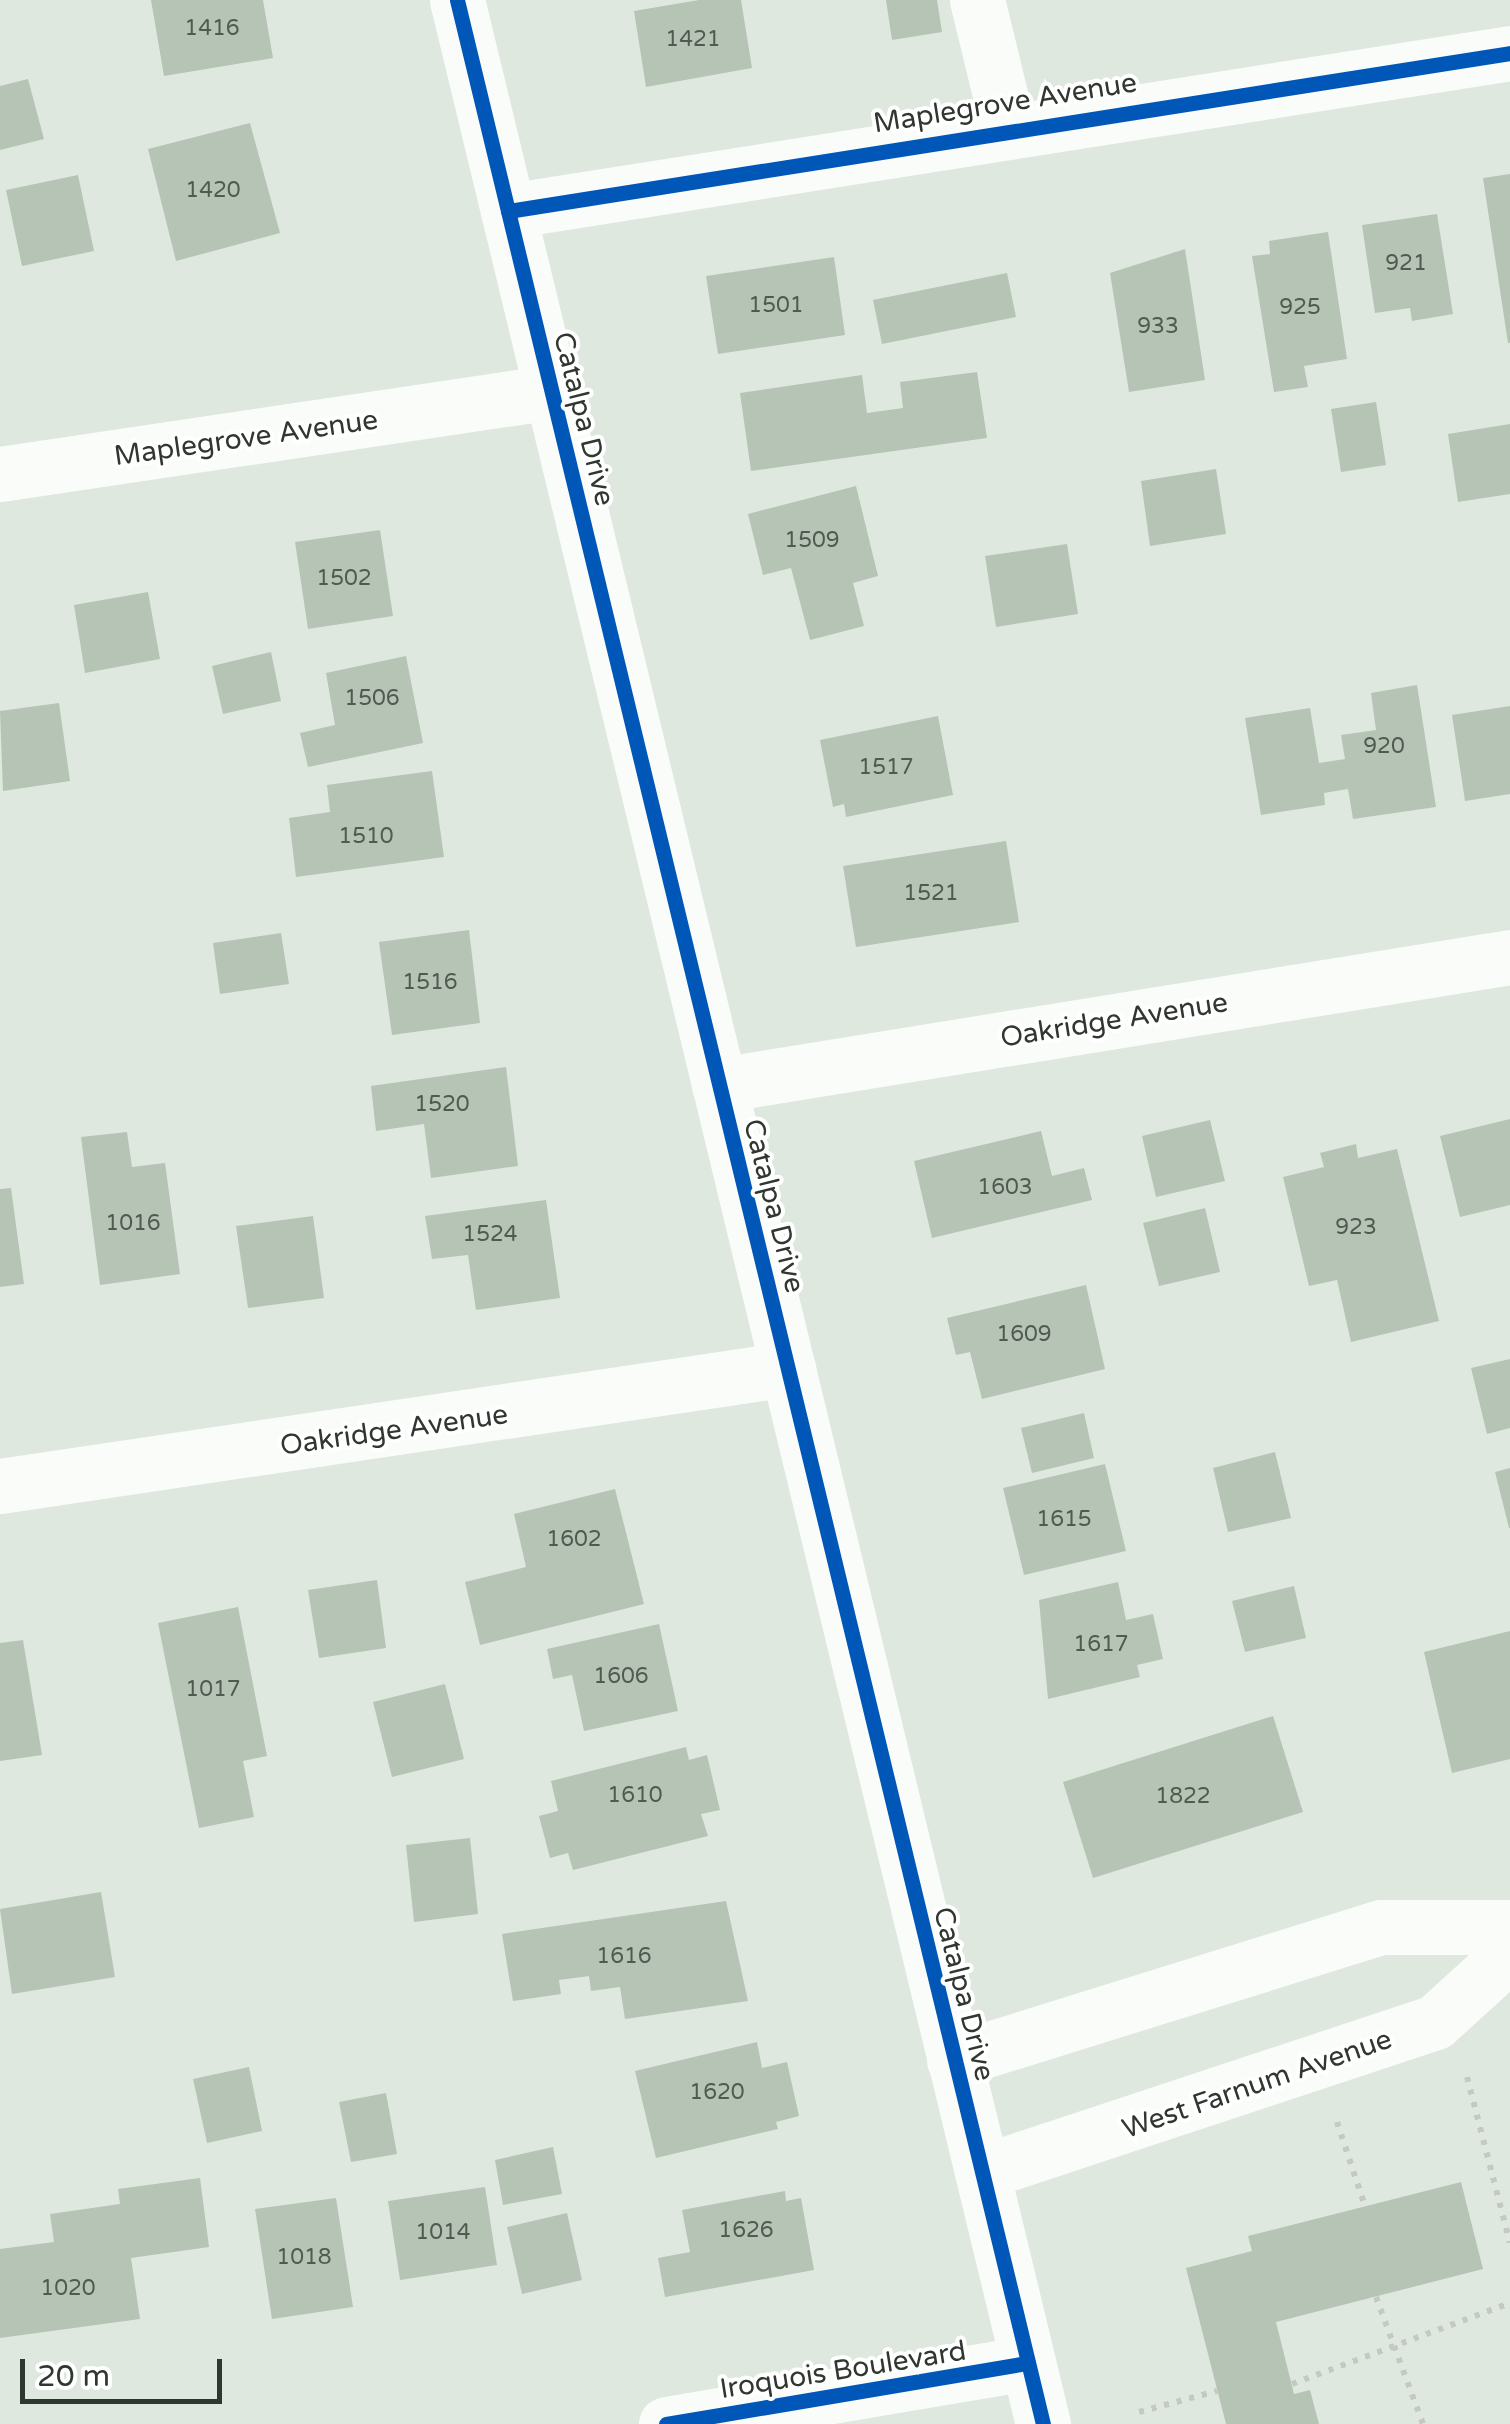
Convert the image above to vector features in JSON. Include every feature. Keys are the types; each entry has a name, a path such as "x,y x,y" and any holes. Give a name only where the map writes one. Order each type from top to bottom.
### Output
{"street":[{"name":"Catalpa Drive","path":"457,0 1043,2424"},
{"path":"977,0 1008,127"},
{"name":"Maplegrove Avenue","path":"508,210 1008,127 1510,53"},
{"name":"Maplegrove Avenue","path":"0,474 552,392"},
{"name":"Oakridge Avenue","path":"719,1085 1510,957"},
{"name":"Oakridge Avenue","path":"0,1486 788,1369"},
{"path":"954,2060 1381,1927 1510,1927"},
{"name":"West Farnum Avenue","path":"982,2172 1435,2022 1510,1954"},
{"name":"Iroquois Boulevard","path":"666,2424 1028,2363"}],"path":[{"path":"1464,2066 1510,2243"},
{"path":"1335,2118 1365,2206"},
{"path":"1376,2296 1390,2353 1423,2424"},
{"path":"1292,2384 1390,2353 1510,2302"},
{"path":"1139,2412 1217,2391"}],"building":[{"path":"151,0 263,0 273,58 164,76"},
{"path":"699,0 741,0 752,68 646,87 634,11"},
{"path":"886,0 937,0 942,32 892,40"},
{"path":"28,79 44,139 0,150 0,86"},
{"path":"250,123 280,233 176,261 148,149"},
{"path":"1510,174 1510,343 1508,343 1483,178"},
{"path":"78,175 94,251 22,266 6,190"},
{"path":"1437,214 1453,314 1412,321 1410,308 1375,313 1362,225"},
{"path":"1328,232 1347,359 1304,366 1308,387 1274,392 1252,256 1270,254 1269,241"},
{"path":"1185,249 1205,380 1129,392 1110,273"},
{"path":"834,257 845,335 718,354 706,276"},
{"path":"1007,273 1016,317 882,344 873,300"},
{"path":"977,372 987,438 751,471 740,393 862,375 867,413 903,408 900,382"},
{"path":"1376,402 1386,465 1341,472 1331,409"},
{"path":"1510,424 1510,494 1458,502 1448,434"},
{"path":"1216,469 1226,534 1150,546 1141,481"},
{"path":"856,486 878,576 853,583 864,626 810,640 791,568 763,575 748,514"},
{"path":"380,530 393,616 308,629 295,542"},
{"path":"1067,544 1078,614 996,627 985,556"},
{"path":"148,592 160,659 85,673 74,605"},
{"path":"271,652 281,701 223,714 212,666"},
{"path":"406,656 423,743 308,767 300,733 335,725 326,673"},
{"path":"1417,685 1436,807 1353,819 1348,789 1324,793 1325,805 1261,815 1245,718 1310,708 1319,763 1345,759 1341,735 1376,730 1371,693"},
{"path":"59,703 70,781 3,791 0,711"},
{"path":"1510,706 1510,794 1465,801 1452,715"},
{"path":"938,716 953,795 846,817 844,804 833,807 820,740"},
{"path":"432,771 444,857 296,877 289,818 330,812 327,785"},
{"path":"1006,841 1019,922 856,947 843,866"},
{"path":"469,930 480,1023 392,1035 379,942"},
{"path":"281,933 289,984 220,994 213,943"},
{"path":"506,1067 518,1166 431,1178 424,1124 376,1131 371,1086"},
{"path":"1510,1119 1510,1205 1460,1217 1440,1136"},
{"path":"1210,1120 1225,1181 1156,1197 1142,1136"},
{"path":"1041,1131 1052,1176 1084,1168 1092,1200 932,1238 914,1161"},
{"path":"127,1132 132,1167 165,1163 180,1274 100,1285 81,1137"},
{"path":"1356,1144 1358,1158 1397,1149 1439,1321 1351,1342 1337,1280 1309,1286 1283,1177 1324,1167 1320,1153"},
{"path":"11,1188 24,1284 0,1287 0,1189"},
{"path":"546,1200 560,1298 476,1310 468,1255 432,1259 425,1216"},
{"path":"1205,1208 1220,1272 1159,1286 1143,1223"},
{"path":"313,1216 324,1298 248,1308 236,1226"},
{"path":"1086,1285 1105,1369 982,1399 970,1352 956,1355 947,1318"},
{"path":"1510,1359 1510,1428 1487,1434 1471,1368"},
{"path":"1084,1413 1094,1458 1032,1473 1021,1428"},
{"path":"1275,1452 1291,1518 1228,1532 1213,1468"},
{"path":"1105,1464 1126,1551 1024,1575 1003,1488"},
{"path":"1510,1468 1510,1528 1509,1528 1495,1472"},
{"path":"615,1489 644,1604 480,1645 465,1582 526,1567 514,1514"},
{"path":"377,1580 386,1648 319,1658 308,1590"},
{"path":"1118,1582 1126,1620 1153,1614 1163,1659 1137,1665 1140,1677 1048,1699 1039,1600"},
{"path":"1294,1586 1306,1638 1245,1652 1232,1601"},
{"path":"238,1607 267,1756 243,1761 254,1817 199,1828 158,1623"},
{"path":"659,1624 678,1711 584,1731 572,1675 553,1679 547,1649"},
{"path":"1510,1631 1510,1759 1452,1773 1424,1652"},
{"path":"23,1640 42,1755 0,1761 0,1643"},
{"path":"445,1684 464,1759 392,1777 373,1702"},
{"path":"1273,1716 1303,1812 1093,1878 1063,1782"},
{"path":"686,1747 689,1760 707,1755 720,1810 701,1814 708,1836 573,1870 568,1853 550,1858 539,1816 558,1811 551,1781"},
{"path":"470,1838 478,1914 414,1922 406,1845"},
{"path":"101,1892 115,1977 12,1994 0,1909"},
{"path":"726,1901 748,2001 625,2019 620,1987 591,1991 589,1976 559,1980 561,1994 513,2001 502,1934"},
{"path":"757,2042 762,2068 787,2062 799,2116 776,2122 778,2129 656,2158 635,2071"},
{"path":"249,2067 262,2131 207,2143 193,2079"},
{"path":"386,2093 397,2154 351,2162 339,2102"},
{"path":"553,2147 562,2194 503,2205 495,2160"},
{"path":"200,2178 209,2247 131,2258 140,2319 0,2338 0,2249 54,2242 50,2214 120,2204 118,2189"},
{"path":"1461,2182 1483,2269 1276,2322 1294,2394 1310,2390 1319,2424 1226,2424 1186,2268 1252,2251 1248,2236"},
{"path":"485,2187 497,2265 400,2280 388,2201"},
{"path":"785,2191 786,2201 801,2198 814,2270 665,2297 658,2258 690,2252 682,2210"},
{"path":"336,2198 353,2307 272,2319 255,2209"},
{"path":"567,2213 582,2280 522,2294 507,2227"}],"cycle path":[{"path":"457,0 1043,2424"},
{"path":"508,211 1510,53"},
{"path":"666,2424 1028,2363"}]}
